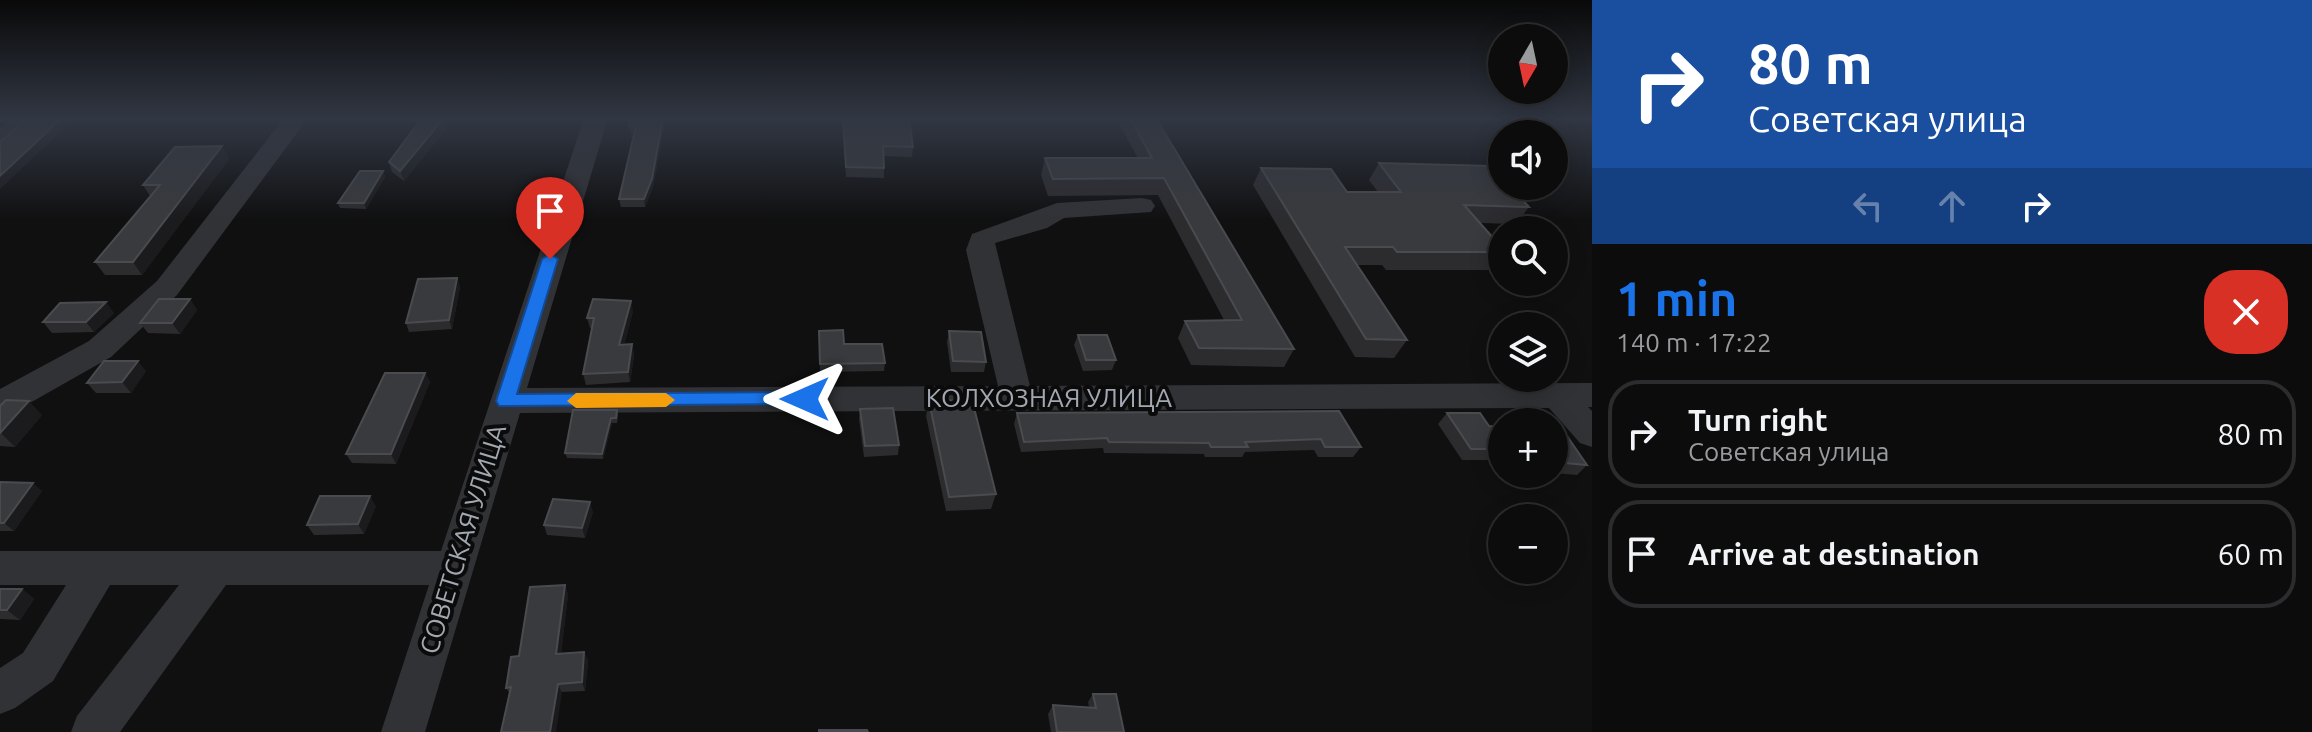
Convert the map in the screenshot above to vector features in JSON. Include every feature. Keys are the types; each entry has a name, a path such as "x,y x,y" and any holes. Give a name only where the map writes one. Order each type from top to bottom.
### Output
{"street":[{"path":"0,410 9,399 100,349 167,288 270,152"},
{"name":"СОВЕТСКАЯ УЛИЦА","path":"403,732 585,152"},
{"path":"1017,398 980,250 982,240 990,234 1037,222 1042,216 1063,209 1142,206"},
{"path":"1557,395 1592,434"},
{"name":"КОЛХОЗНАЯ УЛИЦА","path":"505,401 1592,395"},
{"path":"0,568 455,568"},
{"path":"0,693 38,667 99,568"},
{"path":"93,732 216,568"}],"building":[{"path":"0,152 25,152 0,176"},
{"path":"171,152 217,152 133,262 95,262 160,185 143,185"},
{"path":"396,152 416,152 400,171 389,162"},
{"path":"630,152 657,152 652,179 644,199 619,199"},
{"path":"845,152 883,152 884,168 846,167"},
{"path":"1149,152 1176,152 1294,349 1199,348 1185,321 1242,320 1164,178 1053,179 1045,158 1152,158"},
{"path":"1379,163 1488,166 1488,200 1523,200 1529,207 1464,205 1488,232 1488,252 1397,252 1393,247 1345,247 1407,340 1366,339 1261,168 1331,169 1347,192 1401,192"},
{"path":"360,171 383,171 364,203 338,203"},
{"path":"457,278 449,320 406,323 418,279"},
{"path":"159,299 190,299 172,323 140,323"},
{"path":"593,299 631,301 619,345 632,344 628,372 583,374 594,318 587,318"},
{"path":"106,302 86,322 43,322 60,303"},
{"path":"843,330 844,344 882,344 885,363 820,364 819,331"},
{"path":"949,331 981,332 986,362 953,361"},
{"path":"1078,335 1107,335 1116,360 1086,360"},
{"path":"104,361 138,361 122,382 87,383"},
{"path":"385,373 425,373 391,454 346,454"},
{"path":"6,400 29,401 0,433 0,406"},
{"path":"972,400 996,494 949,497 929,401"},
{"path":"893,408 899,445 865,446 860,409"},
{"path":"573,410 617,410 616,418 611,418 602,454 565,453"},
{"path":"1339,411 1361,447 1325,447 1321,439 1245,442 1248,447 1211,447 1209,443 1109,442 1107,438 1024,442 1017,413"},
{"path":"1447,413 1480,413 1488,425 1488,449 1471,449"},
{"path":"1568,438 1587,465 1568,463"},
{"path":"0,482 33,483 4,523 0,523"},
{"path":"320,496 370,496 358,524 307,525"},
{"path":"553,499 590,502 582,528 544,525"},
{"path":"565,585 556,654 584,652 582,682 558,684 550,732 501,732 511,687 506,688 511,657 519,656 530,587"},
{"path":"0,589 22,589 7,610 0,610"},
{"path":"1093,694 1116,694 1124,732 1057,732 1053,705 1096,708"},
{"path":"867,730 868,732 819,732"}],"slow traffic":[{"path":"576,401 666,400"}],"route":[{"path":"550,259 505,401 805,399"}]}
